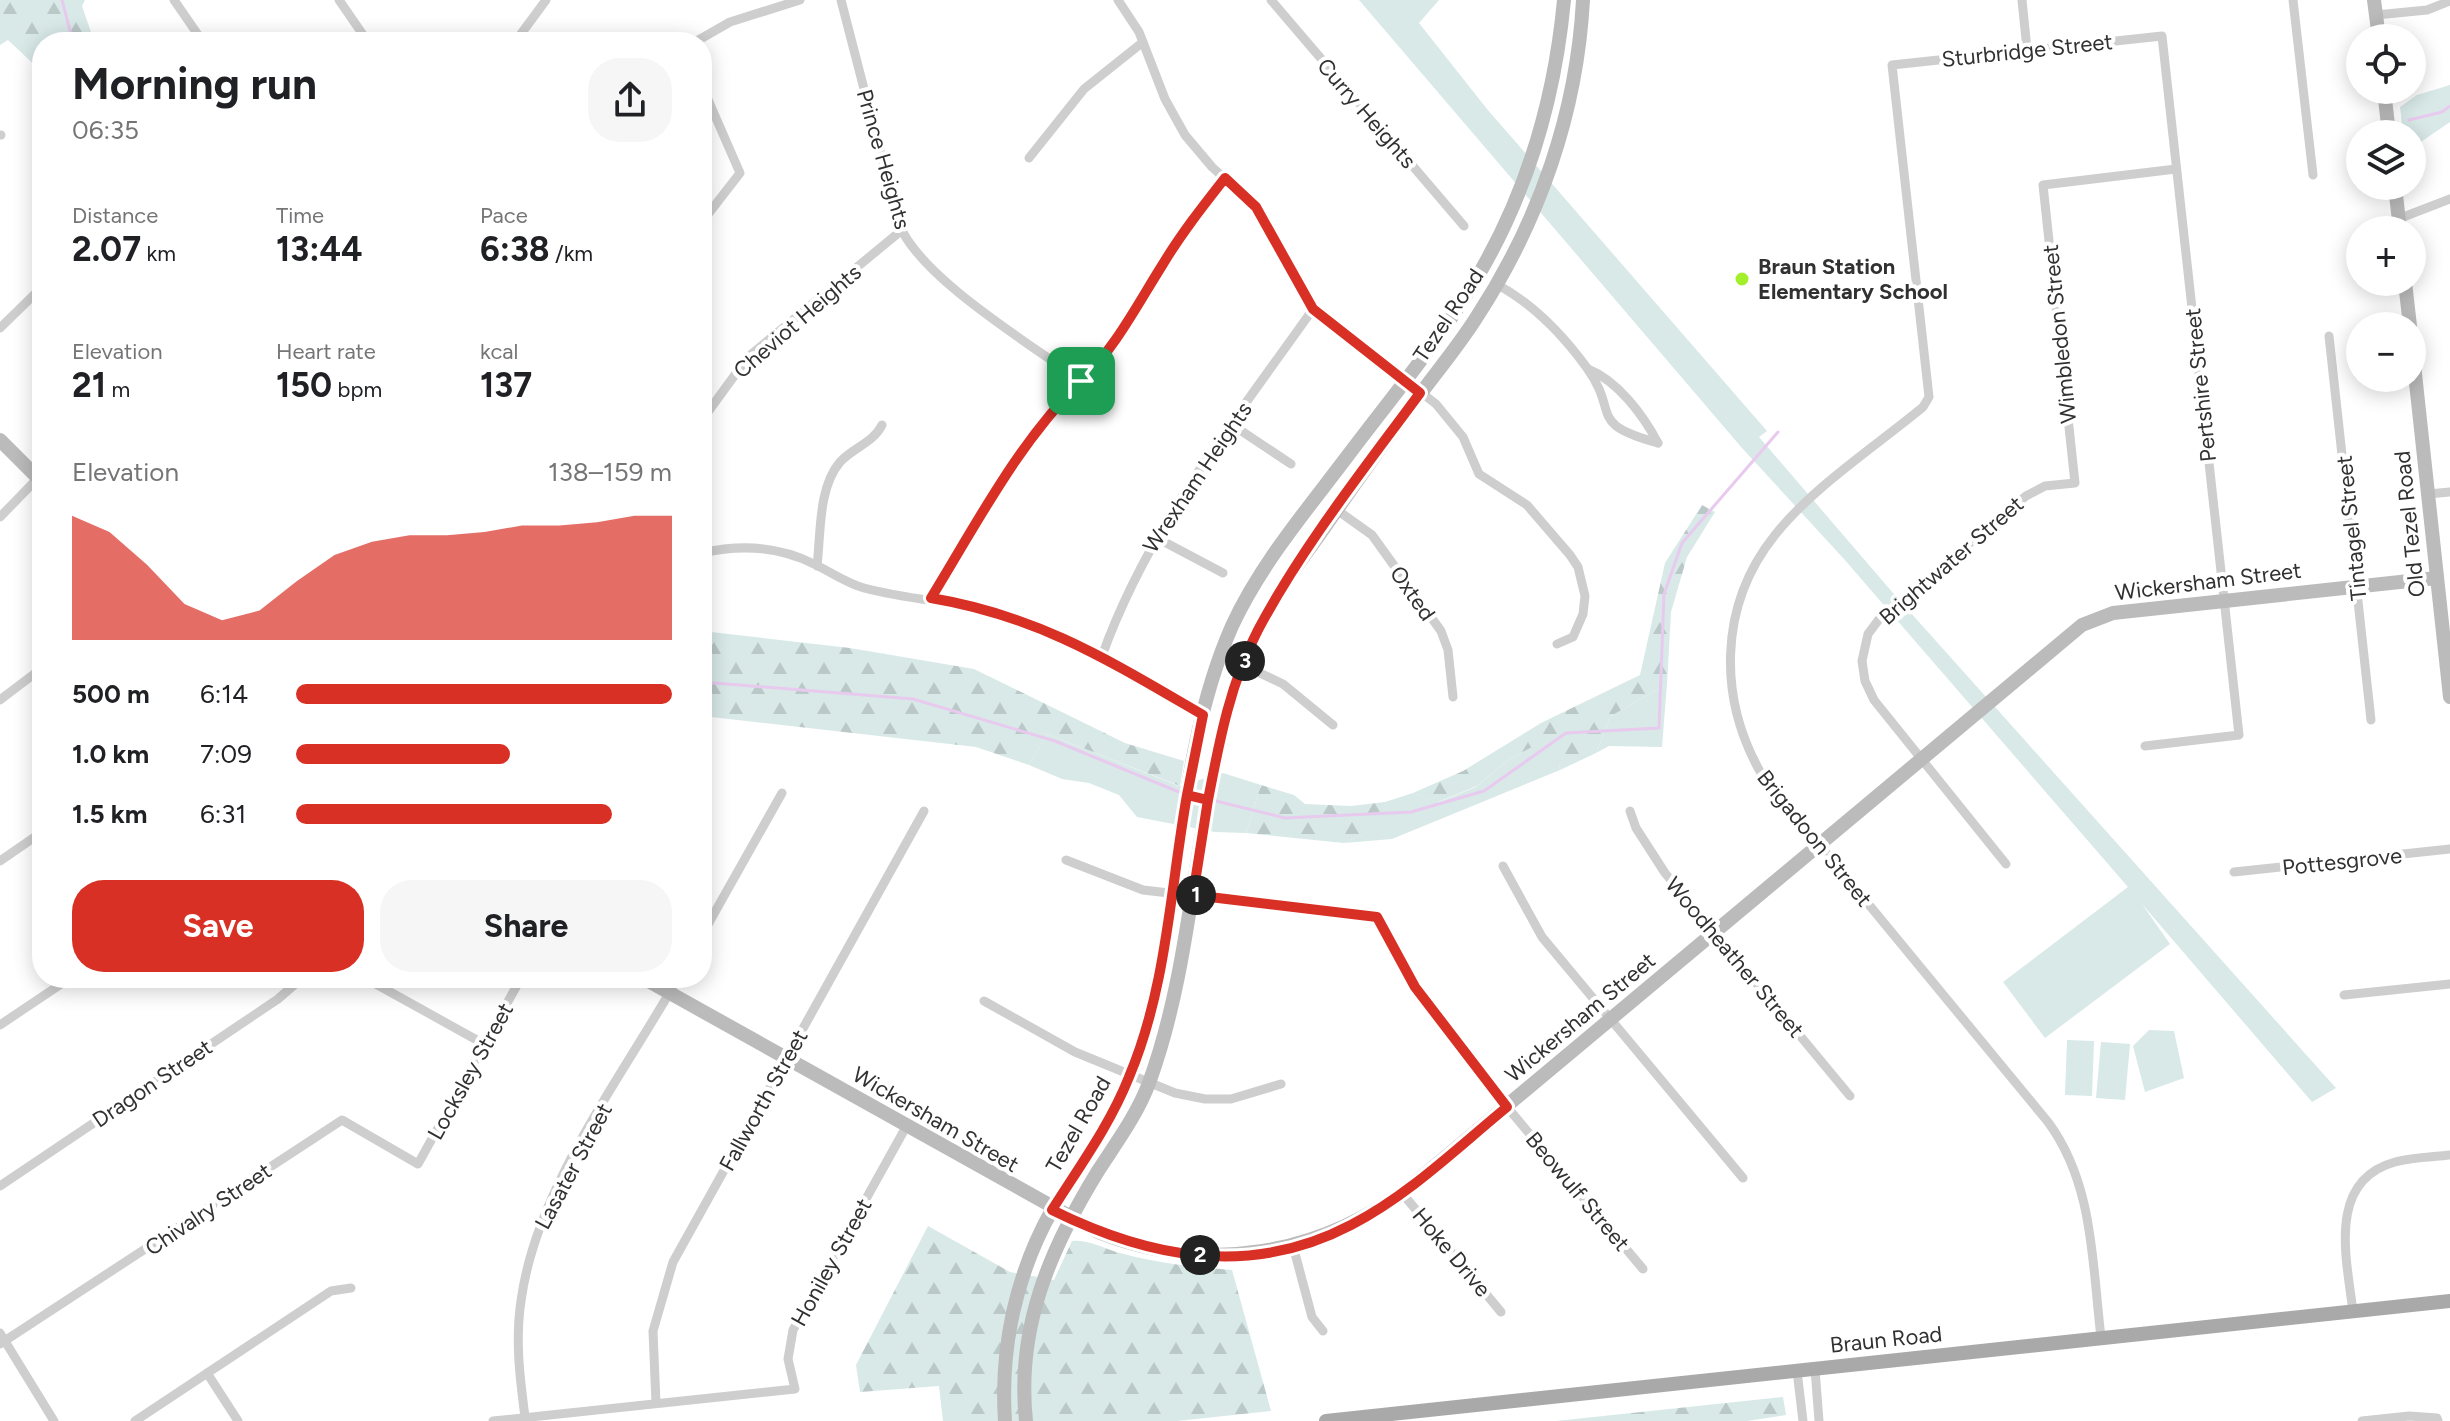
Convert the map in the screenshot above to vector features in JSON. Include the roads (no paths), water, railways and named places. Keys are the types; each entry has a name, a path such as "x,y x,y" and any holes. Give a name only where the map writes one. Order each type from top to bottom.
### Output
{"main road":[{"name":"Tezel Road","path":"1005,1421 1005,1355 1012,1317 1033,1248 1052,1210 1114,1111 1131,1075 1163,963 1187,795 1203,715 1233,625 1296,524 1404,381 1478,276 1534,152 1551,91 1564,0"},
{"name":"Tezel Road","path":"1026,1421 1024,1370 1031,1314 1051,1257 1123,1134 1149,1082 1179,974 1224,722 1243,665 1257,631 1337,510 1471,326 1523,236 1562,133 1573,86 1583,0"},
{"name":"Old Tezel Road","path":"2417,392 2450,697"},
{"path":"0,440 32,470"},
{"name":"Wickersham Street","path":"660,988 1052,1210 1121,1242 1189,1255 1225,1256 1293,1246 1350,1226 1402,1193 2082,625 2113,613 2437,578"},
{"name":"Braun Road","path":"1326,1421 2450,1301"}],"street":[{"path":"174,0 196,32"},
{"path":"339,0 361,32"},
{"path":"522,32 546,0"},
{"path":"712,32 730,22 800,0"},
{"name":"Prince Heights","path":"841,0 902,230 924,262 947,282 1081,381"},
{"path":"1118,0 1143,42 1165,99 1185,135 1256,207 1313,309 1451,419 1479,474 1527,505 1578,567 1585,596 1583,614 1573,637 1557,644"},
{"name":"Curry Heights","path":"1271,0 1464,226"},
{"path":"2022,0 2027,49"},
{"path":"2293,0 2313,175"},
{"path":"2375,8 2427,10 2450,1"},
{"name":"Sturbridge Street","path":"1892,65 2162,36"},
{"name":"Pertshire Street","path":"2145,746 2239,735 2162,36"},
{"path":"1029,158 1084,89 1143,42"},
{"name":"Brigadoon Street","path":"1892,65 1929,397 1923,407 1806,504 1774,536 1750,576 1731,635 1730,691 1741,735 1762,775 2048,1122 2068,1152 2085,1203 2101,1337"},
{"path":"712,109 740,173 712,209"},
{"name":"Wimbledon Street","path":"2075,483 2043,185 2176,169"},
{"path":"931,598 1022,450 1041,423 1117,339 1179,239 1225,178"},
{"path":"2417,216 2450,199"},
{"name":"Cheviot Heights","path":"712,405 735,370 748,357 902,230"},
{"path":"1496,284 1536,309 1588,369 1607,419 1625,434 1658,443 1616,386 1606,376 1588,369"},
{"path":"0,328 32,297"},
{"name":"Wrexham Heights","path":"1102,656 1120,606 1155,537 1313,309"},
{"name":"Tintagel Street","path":"2329,336 2371,720"},
{"path":"1231,424 1291,464"},
{"path":"817,566 830,478 841,462 872,440 882,425"},
{"name":"Brightwater Street","path":"2006,864 1870,694 1862,668 1868,634 1880,618 2026,496 2045,486 2075,483"},
{"path":"0,517 32,487"},
{"path":"2428,494 2450,492"},
{"name":"Oxted","path":"1337,510 1372,535 1441,631 1448,650 1453,697"},
{"path":"1155,537 1223,573"},
{"path":"712,551 736,547 784,552 860,587 931,598 1016,617 1102,656 1203,715"},
{"path":"1243,665 1283,684 1333,725"},
{"path":"0,700 32,676"},
{"path":"712,917 782,793"},
{"path":"1187,795 1208,800"},
{"name":"Fallworth Street","path":"656,1403 653,1331 664,1285 681,1246 924,811"},
{"name":"Woodheather Street","path":"1630,811 1651,853 1714,934 1850,1096"},
{"path":"0,861 32,839"},
{"name":"Pottesgrove","path":"2234,872 2450,849"},
{"path":"1066,860 1132,888 1193,895"},
{"path":"1503,866 1542,937 1743,1178"},
{"name":"Beowulf Street","path":"1193,895 1377,917 1415,987 1507,1107 1643,1269"},
{"path":"2344,995 2450,984"},
{"path":"0,1025 55,988"},
{"name":"Dragon Street","path":"0,1186 291,988"},
{"path":"383,988 484,1044"},
{"name":"Locksley Street","path":"418,1164 515,988"},
{"name":"Lasater Street","path":"525,1417 518,1338 523,1290 538,1231 563,1176 672,988"},
{"path":"984,1001 1075,1052 1149,1082 1205,1099 1244,1097 1281,1084"},
{"name":"Chivalry Street","path":"2,1339 342,1120 418,1164"},
{"name":"Honiley Street","path":"493,1421 795,1389 788,1359 793,1330 906,1127"},
{"path":"2353,1312 2344,1222 2353,1195 2367,1177 2392,1163 2450,1155"},
{"name":"Hoke Drive","path":"1402,1193 1501,1312"},
{"path":"1293,1246 1312,1317 1323,1331"},
{"path":"135,1421 331,1291 351,1288"},
{"path":"2,1339 54,1421"},
{"path":"1815,1369 1819,1421"},
{"path":"1797,1371 1803,1421"},
{"path":"207,1373 238,1421"},
{"path":"2362,1421 2420,1415 2437,1419"}],"waterway":[{"path":"62,0 70,32"},
{"path":"2409,120 2442,112 2450,106"},
{"path":"1216,801 1285,818 1411,812 1484,791 1566,733 1659,728 1664,594 1682,543 1778,432"},
{"path":"712,683 913,699 1055,741 1179,792"}],"place":[{"name":"Braun Station Elementary School","path":"1742,279"}]}
